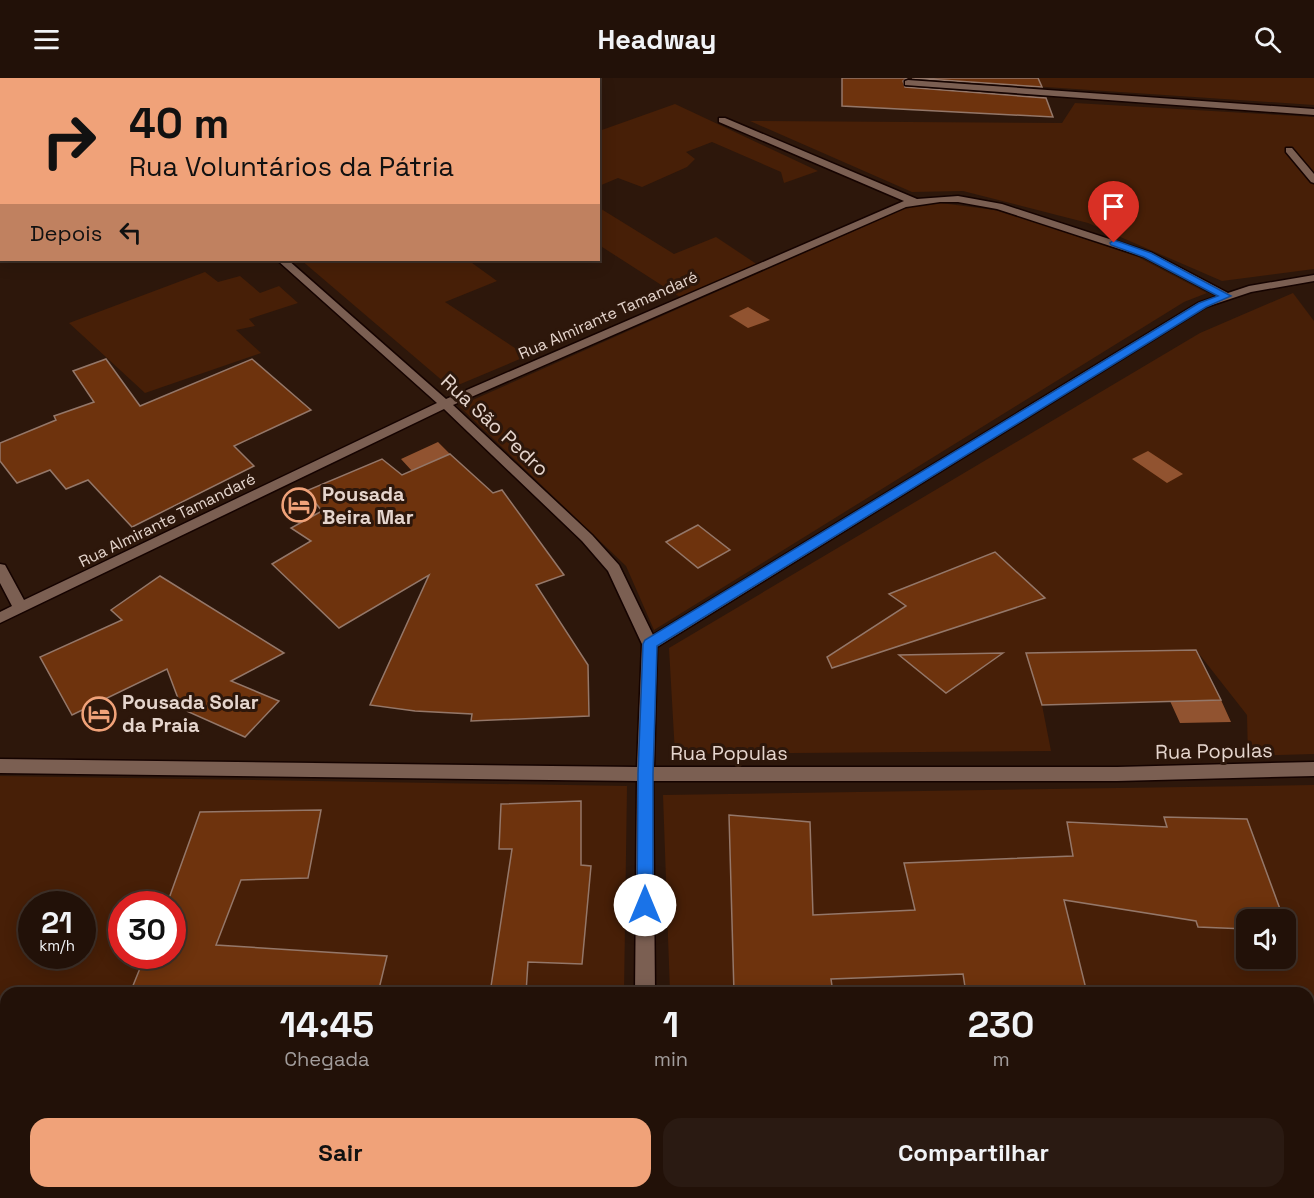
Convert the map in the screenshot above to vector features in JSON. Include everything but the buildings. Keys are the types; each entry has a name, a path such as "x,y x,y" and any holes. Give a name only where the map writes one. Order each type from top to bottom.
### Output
{"street":[{"path":"908,83 1314,112"},
{"path":"722,120 915,202"},
{"path":"1288,150 1314,180"},
{"name":"Rua Almirante Tamandaré","path":"0,618 445,404 904,204 958,199 1015,211 1148,255 1226,296"},
{"name":"Rua São Pedro","path":"283,261 445,404 587,538 614,569 650,644"},
{"path":"645,987 645,774 650,644 1202,305 1279,282 1314,278"},
{"path":"0,569 21,609"},
{"name":"Rua Populas","path":"0,766 645,774 1117,774 1314,769"}],"shaded area":[{"path":"912,78 1314,78 1314,105"},
{"path":"1075,103 1314,117 1314,269 1222,281 1088,223 963,191 912,192 750,121 1062,123"},
{"path":"675,104 818,171 784,183 781,172 712,142 686,152 695,159 687,167 642,187 618,178 600,186 600,131"},
{"path":"941,203 1002,211 1138,257 1207,293 1184,302 654,630 626,566 459,406 908,207"},
{"path":"600,208 674,254 716,237 761,267 680,297 600,246"},
{"path":"302,261 469,261 497,281 445,302 527,356 451,388"},
{"path":"205,272 218,282 240,276 260,293 279,286 298,303 249,319 255,326 236,330 261,353 145,393 69,323"},
{"path":"1293,293 1314,321 1314,754 1248,756 1247,715 1196,650 1026,653 1042,705 1051,751 675,754 669,648 1200,333"},
{"path":"748,307 770,320 748,328 729,316"},
{"path":"438,442 450,454 412,471 401,459"},
{"path":"1148,451 1183,474 1167,483 1132,459"},
{"path":"1221,700 1231,722 1180,723 1170,701"},
{"path":"0,776 627,786 624,987 0,987"},
{"path":"1314,785 1314,987 670,987 663,795"}],"place":[{"name":"Pousada Beira Mar","path":"299,505"},
{"name":"Pousada Solar da Praia","path":"99,714"}],"route":[{"path":"645,905 645,774 650,644 1202,305 1226,296 1148,255 1114,243"}]}
